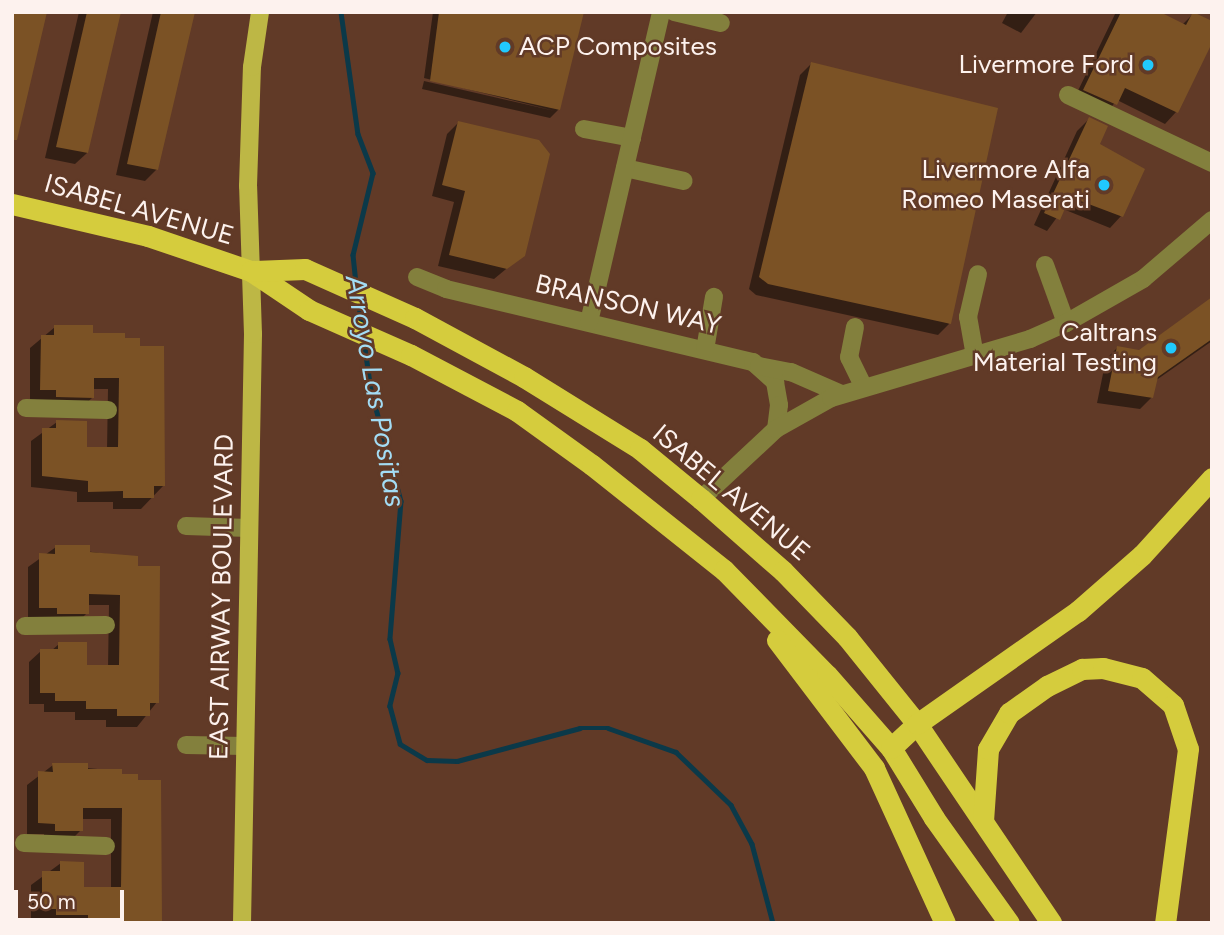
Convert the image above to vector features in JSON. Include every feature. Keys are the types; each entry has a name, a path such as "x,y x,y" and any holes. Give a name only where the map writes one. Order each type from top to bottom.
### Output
{"highway":[{"name":"ISABEL AVENUE","path":"12,204 148,236 251,271 309,310 411,355 517,411 582,457 678,529 759,605 891,748 934,818 1009,923"},
{"name":"ISABEL AVENUE","path":"251,271 304,268 415,318 524,377 640,449 783,571 847,637 917,724 1051,923"},
{"path":"891,748 917,724 1078,611 1142,555 1212,478"},
{"path":"759,605 764,623 874,768 946,923"},
{"path":"983,821 988,749 1009,713 1063,677 1082,670 1103,668 1142,678 1173,705 1188,749 1165,923"}],"main road":[{"name":"EAST AIRWAY BOULEVARD","path":"242,923 249,528 250,104 260,12"}],"street":[{"path":"589,322 661,12"},
{"path":"674,12 721,23"},
{"path":"1068,95 1212,163"},
{"path":"584,129 632,138"},
{"path":"625,168 684,181"},
{"path":"701,499 776,429 841,394 975,356 1066,323 1143,279 1212,220"},
{"path":"1045,265 1066,323"},
{"path":"975,356 968,317 978,274"},
{"name":"BRANSON WAY","path":"417,277 446,289 791,372 841,394"},
{"path":"705,350 714,297"},
{"path":"855,327 849,357 864,388"},
{"path":"759,366 775,382 779,405 776,429"},
{"path":"26,408 108,410"},
{"path":"186,526 249,528"},
{"path":"25,626 106,625"},
{"path":"186,745 245,746"},
{"path":"24,843 106,846"}],"building":[{"path":"12,12 47,12 17,140 12,140"},
{"path":"87,12 121,12 88,153 56,147"},
{"path":"161,12 195,12 158,170 127,164"},
{"name":"ACP Composites","path":"439,12 584,12 560,110 430,81"},
{"name":"Livermore Ford","path":"1121,12 1160,12 1186,25 1193,12 1212,21 1212,43 1178,113 1125,88 1117,105 1083,90"},
{"path":"811,62 998,108 951,324 768,284 759,277"},
{"path":"1089,117 1108,126 1100,144 1145,169 1123,217 1070,197 1060,220 1044,213"},
{"path":"458,121 539,140 550,154 525,256 507,269 449,255 465,191 442,185"},
{"name":"Caltrans Material Testing","path":"1212,297 1212,339 1158,377 1153,398 1108,391 1117,346 1139,350"},
{"path":"54,325 93,325 93,333 125,333 125,338 140,338 140,346 164,346 165,486 154,486 154,498 123,498 123,491 88,492 88,481 42,476 42,428 56,428 56,420 87,421 87,447 118,447 119,378 94,378 94,398 56,397 56,390 40,390 41,335 54,335"},
{"path":"55,545 90,545 90,552 138,556 138,566 160,566 159,703 150,703 150,716 117,716 117,709 86,709 86,701 55,701 55,693 40,693 40,649 58,649 58,642 87,642 87,665 119,665 120,595 89,594 89,614 57,614 57,608 39,608 39,553 55,554"},
{"path":"52,763 88,763 88,769 122,769 122,774 138,774 138,780 161,780 162,923 88,923 88,915 56,915 56,909 42,909 42,871 60,871 60,861 84,862 84,887 121,887 122,808 83,808 83,831 55,831 55,824 38,823 38,771 53,772"}],"waterway":[{"name":"Arroyo Las Positas","path":"341,12 358,134 373,173 353,255 356,284"},
{"name":"Arroyo Las Positas","path":"358,300 362,326"},
{"name":"Arroyo Las Positas","path":"364,341 371,390 401,501 390,639 398,673 390,706 400,744 427,760 457,761 580,728 608,728 676,752 731,805 752,844 773,923"}],"place":[{"name":"ACP Composites","path":"505,47"},
{"name":"Livermore Ford","path":"1148,65"},
{"name":"Livermore Alfa Romeo Maserati","path":"1104,185"},
{"name":"Caltrans Material Testing","path":"1171,348"}]}
